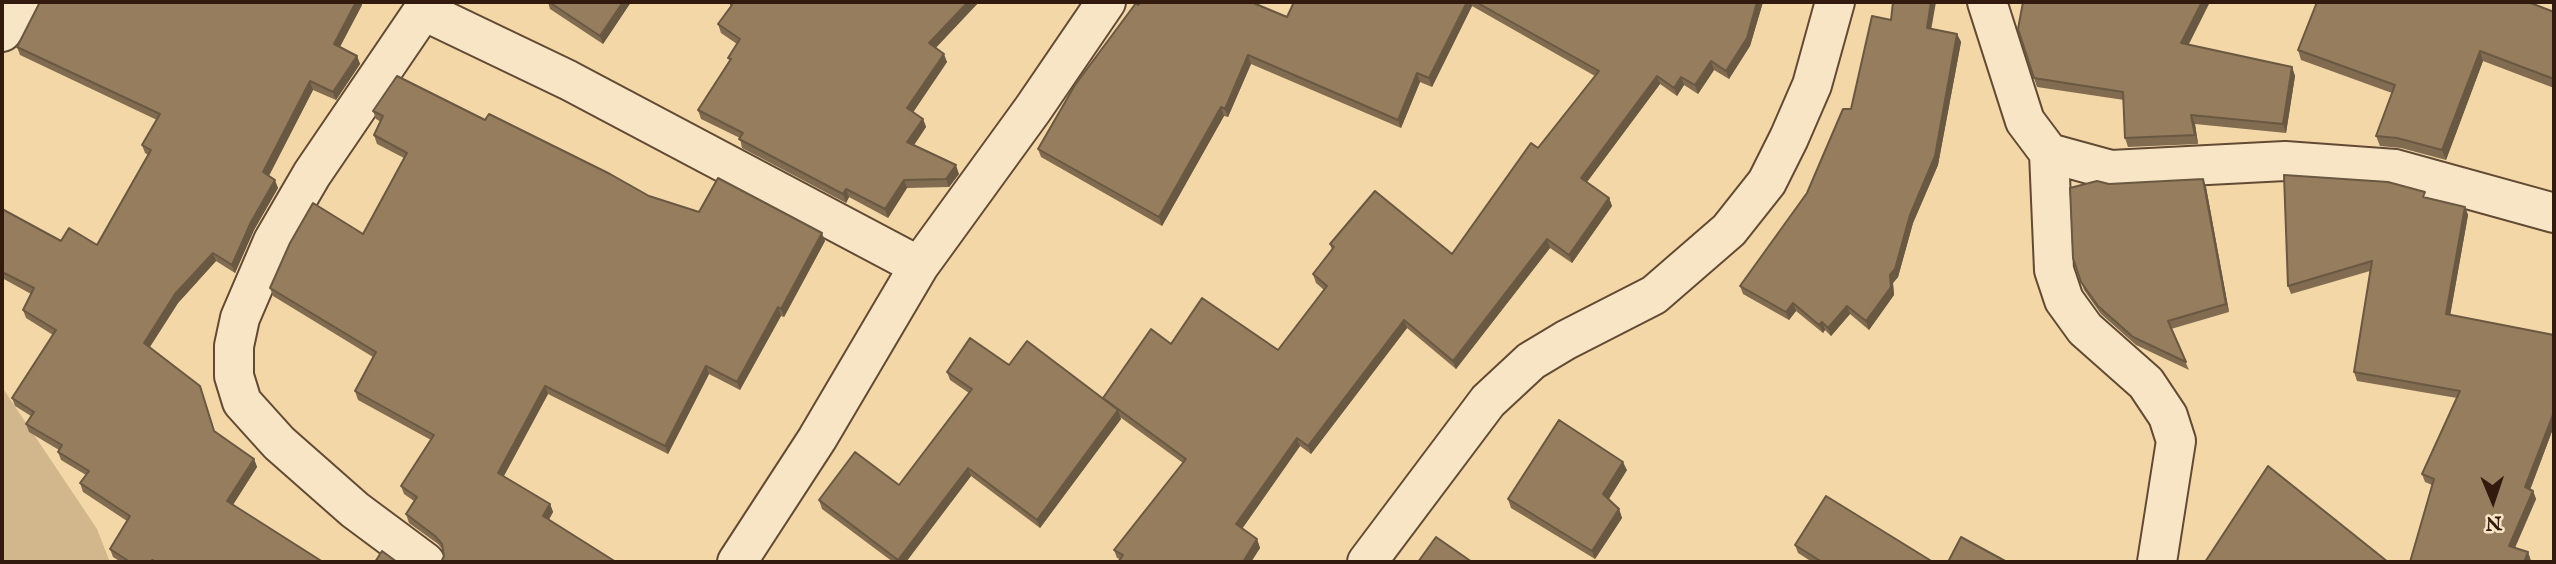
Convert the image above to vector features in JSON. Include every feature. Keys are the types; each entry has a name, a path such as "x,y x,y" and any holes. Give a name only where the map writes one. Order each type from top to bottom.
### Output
{"street":[{"path":"2,32 24,2"},
{"path":"737,562 817,439 919,266 1106,2"},
{"path":"1367,562 1488,401 1531,362 1654,295 1729,230 1767,182 1789,138 1812,85 1835,2"},
{"path":"1987,2 2025,121 2049,153 2054,270 2064,300 2084,328 2146,383 2168,416 2176,441 2157,562"},
{"path":"425,562 355,510 279,443 242,402 234,376 234,356 240,318 273,242 312,174 427,7 919,266"},
{"path":"2049,153 2111,170 2285,161 2395,169 2554,214"}],"shaded area":[{"path":"2,387 97,529 110,562 2,562"}],"building":[{"path":"40,2 356,2 334,44 357,56 333,92 310,81 263,172 275,180 251,222 232,265 213,253 175,294 144,343 200,386 214,431 254,459 227,501 323,562 130,562 110,549 130,516 80,483 89,471 58,452 62,445 26,424 34,412 12,398 56,330 23,310 34,288 2,272 2,209 61,241 69,228 97,245 151,150 142,145 160,114 17,47"},
{"path":"549,2 623,2 600,36"},
{"path":"729,2 968,2 929,43 944,54 907,108 923,119 907,142 956,165 946,179 904,180 885,209 846,189 843,194 739,139 743,133 698,110 731,59 728,58 740,39 718,24 732,5"},
{"path":"1141,2 1251,2 1287,17 1294,2 1467,2 1429,78 1417,73 1398,120 1248,55 1225,109 1221,107 1159,217 1038,149 1075,85 1136,3 1138,5"},
{"path":"1476,2 1757,2 1747,38 1726,71 1711,61 1695,85 1681,77 1674,88 1657,76 1581,178 1609,198 1569,255 1547,239 1453,361 1404,320 1308,446 1297,438 1236,524 1257,539 1243,562 1118,562 1123,555 1114,550 1186,459 1103,398 1151,329 1171,344 1202,298 1278,350 1327,286 1313,274 1334,247 1330,244 1375,191 1452,254 1531,143 1538,148 1599,71"},
{"path":"1893,2 1931,2 1927,28 1957,34 1935,156 1910,215 1895,269 1890,275 1891,287 1866,321 1847,306 1828,328 1822,322 1819,325 1793,303 1786,312 1740,286 1807,193 1843,109 1851,109 1872,16 1891,20"},
{"path":"2023,2 2202,2 2181,43 2292,67 2283,124 2191,115 2195,135 2125,138 2123,92 2034,78 2018,29"},
{"path":"2317,2 2528,2 2554,12 2554,79 2480,51 2442,150 2397,138 2376,136 2395,85 2298,50"},
{"path":"397,76 485,120 489,114 649,196 699,212 718,178 822,233 737,382 706,366 665,446 545,386 498,473 550,504 543,516 616,562 441,562 444,556 442,544 406,514 417,497 401,486 434,435 355,391 376,352 270,288 290,243 313,203 363,234 407,153 374,135 383,116 373,111"},
{"path":"2284,175 2388,182 2425,192 2423,197 2465,207 2446,314 2554,335 2554,412 2525,487 2533,491 2509,546 2528,552 2524,562 2410,562 2434,479 2422,474 2460,391 2354,372 2372,261 2288,286"},
{"path":"2203,179 2226,304 2168,321 2186,362 2133,337 2098,306 2081,282 2073,258 2070,188 2097,181 2109,184"},
{"path":"970,338 1009,365 1027,341 1118,410 1037,520 968,468 898,560 819,500 855,452 899,485 972,389 947,372"},
{"path":"1559,420 1623,462 1603,494 1619,509 1592,551 1508,499"},
{"path":"2268,466 2388,562 2205,562"},
{"path":"1826,496 1933,562 1822,562 1795,545"},
{"path":"1436,537 1472,562 1418,562"},
{"path":"1961,537 2007,562 1948,562"},
{"path":"382,551 397,562 375,562"}]}
